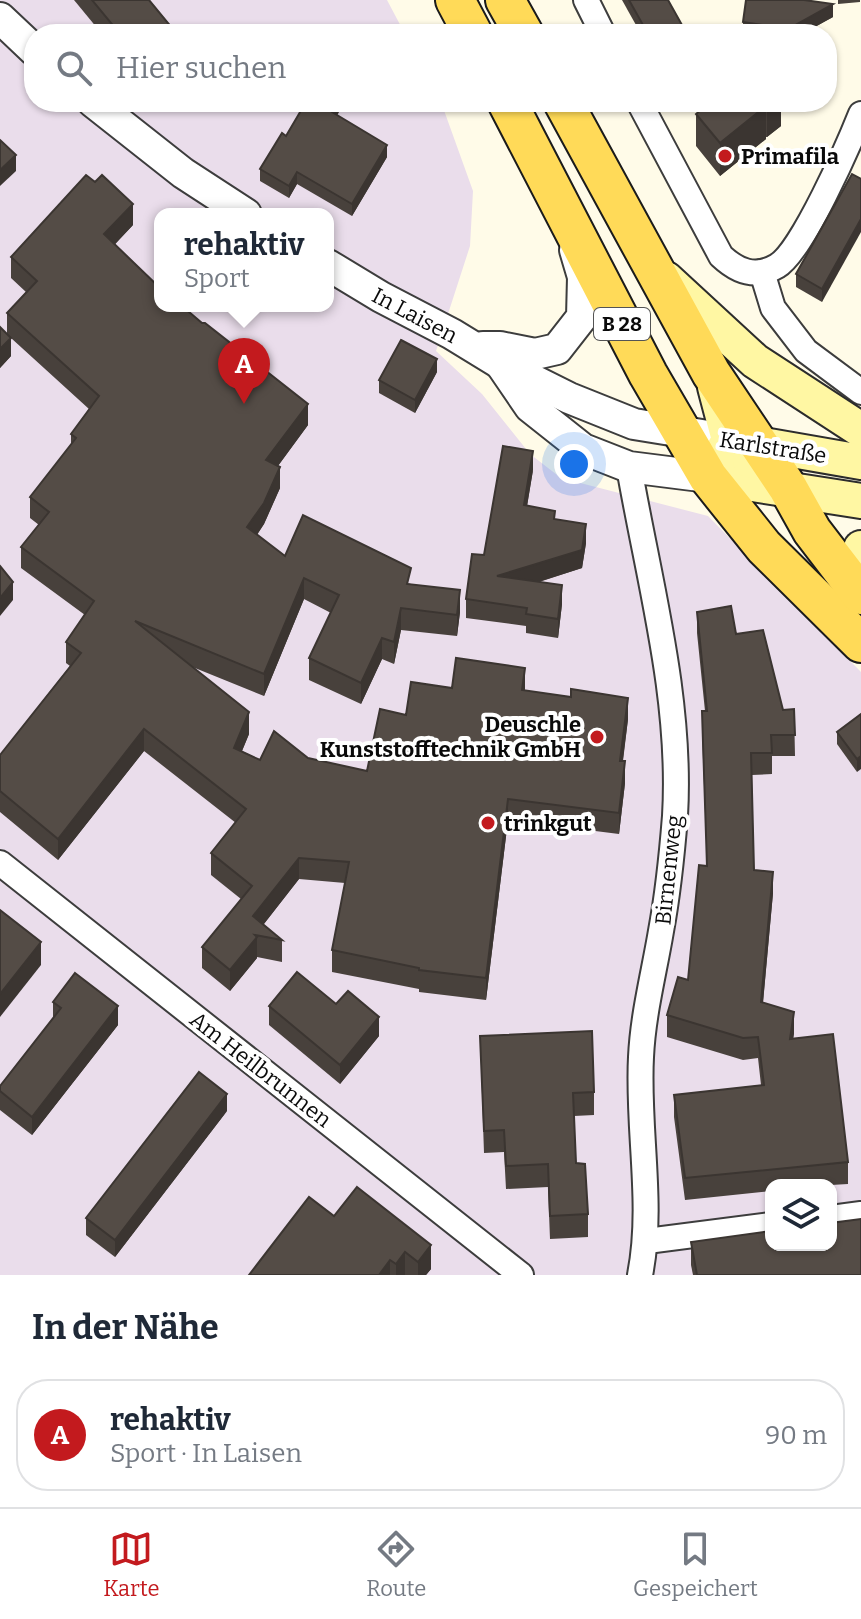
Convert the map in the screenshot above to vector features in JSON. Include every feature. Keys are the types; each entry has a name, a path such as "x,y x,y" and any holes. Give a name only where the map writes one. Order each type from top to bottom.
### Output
{"main road":[{"path":"455,0 468,24"},
{"path":"505,0 518,24"},
{"name":"B 28","path":"512,112 648,374 685,433 729,491 764,547 861,643"},
{"name":"B 28","path":"568,112 711,373 743,442 788,488 812,531 861,595"},
{"path":"651,265 755,361 861,430"},
{"path":"729,491 743,442"},
{"name":"Karlstraße","path":"743,442 861,462"},
{"name":"Karlstraße","path":"729,491 788,488 861,501"},
{"path":"861,548 861,575"}],"street":[{"path":"586,0 598,24"},
{"path":"0,18 24,41"},
{"path":"106,112 183,173 237,208"},
{"path":"644,112 721,256 737,270 762,272 779,265 796,244 839,166 861,114"},
{"path":"473,347 500,347 535,354 557,349 582,317 583,277 563,213"},
{"name":"In Laisen","path":"334,269 501,364 569,398 634,424 685,433"},
{"path":"762,272 773,308 806,351 861,392"},
{"name":"In Laisen","path":"501,364 530,407 583,449 629,467 729,491"},
{"name":"Karlstraße","path":"685,433 743,442"},
{"name":"Birnenweg","path":"629,467 672,702 675,772 675,815 667,892 641,1054 640,1098 647,1241 640,1275"},
{"name":"Am Heilbrunnen","path":"0,863 521,1275"},
{"path":"837,1217 861,1214"},
{"path":"647,1241 765,1226"}],"shaded area":[{"path":"0,0 387,0 400,24 24,24 24,112 445,112 473,191 470,246 436,351 482,394 530,454 561,478 708,516 861,672 861,1275 0,1275"}],"building":[{"path":"92,0 149,0 169,24 112,24"},
{"path":"629,0 668,0 681,24 642,24"},
{"path":"746,0 804,0 833,4 797,24 743,22"},
{"path":"300,112 332,112 387,145 352,204 297,172 289,186 260,169 282,133 286,136"},
{"path":"698,112 759,112 720,143 696,114"},
{"path":"0,140 16,155 0,170"},
{"path":"852,174 861,179 861,219 822,289 796,274"},
{"path":"86,175 95,182 102,175 133,204 104,234 154,282 154,312 189,312 308,404 266,460 280,467 264,503 247,527 285,556 303,515 411,568 407,584 460,590 457,615 401,608 394,642 382,638 361,683 309,658 339,595 304,578 264,674 135,621 249,712 234,748 260,760 274,731 308,758 367,771 380,709 406,715 411,682 452,688 456,658 525,668 522,690 571,697 571,689 628,698 620,761 625,761 619,813 508,799 486,978 419,970 332,950 349,862 299,858 253,916 282,940 255,935 257,937 230,970 202,947 252,886 211,853 246,809 144,729 58,839 0,791 0,755 81,653 66,642 94,601 21,547 49,512 30,497 76,438 71,434 99,396 7,313 37,281 11,257"},
{"path":"0,327 11,338 0,349"},
{"path":"401,340 437,359 415,400 379,380"},
{"path":"503,446 533,451 524,505 555,511 554,519 586,524 582,550 497,576 562,585 558,619 526,614 527,608 466,599 472,554 484,555"},
{"path":"0,566 13,582 0,598"},
{"path":"731,606 736,634 763,630 783,710 794,709 795,735 771,735 772,753 751,753 754,870 773,872 761,1002 794,1012 790,1039 833,1034 848,1162 685,1178 674,1095 764,1085 758,1037 743,1038 667,1015 678,977 688,980 699,865 707,866 702,711 707,711 697,612"},
{"path":"861,714 861,756 857,759 837,732"},
{"path":"0,910 41,942 0,994"},
{"path":"297,972 336,1004 348,991 379,1017 340,1065 269,1006"},
{"path":"75,973 118,1006 32,1117 0,1091 0,1086 61,1008 53,1002"},
{"path":"592,1031 594,1092 573,1093 576,1163 585,1164 588,1214 550,1216 548,1164 506,1166 504,1130 484,1131 480,1036"},
{"path":"199,1072 227,1094 115,1240 86,1218"},
{"path":"357,1187 431,1245 418,1262 405,1252 396,1264 390,1260 379,1275 249,1275 309,1197 334,1216"},
{"path":"861,1219 861,1275 697,1275 691,1242 765,1232 765,1251 837,1251 837,1222"}],"place":[{"name":"Primafila","path":"725,156"},
{"name":"rehaktiv","path":"244,404"},
{"name":"Deuschle Kunststofftechnik GmbH","path":"597,737"},
{"name":"trinkgut","path":"488,823"}]}
